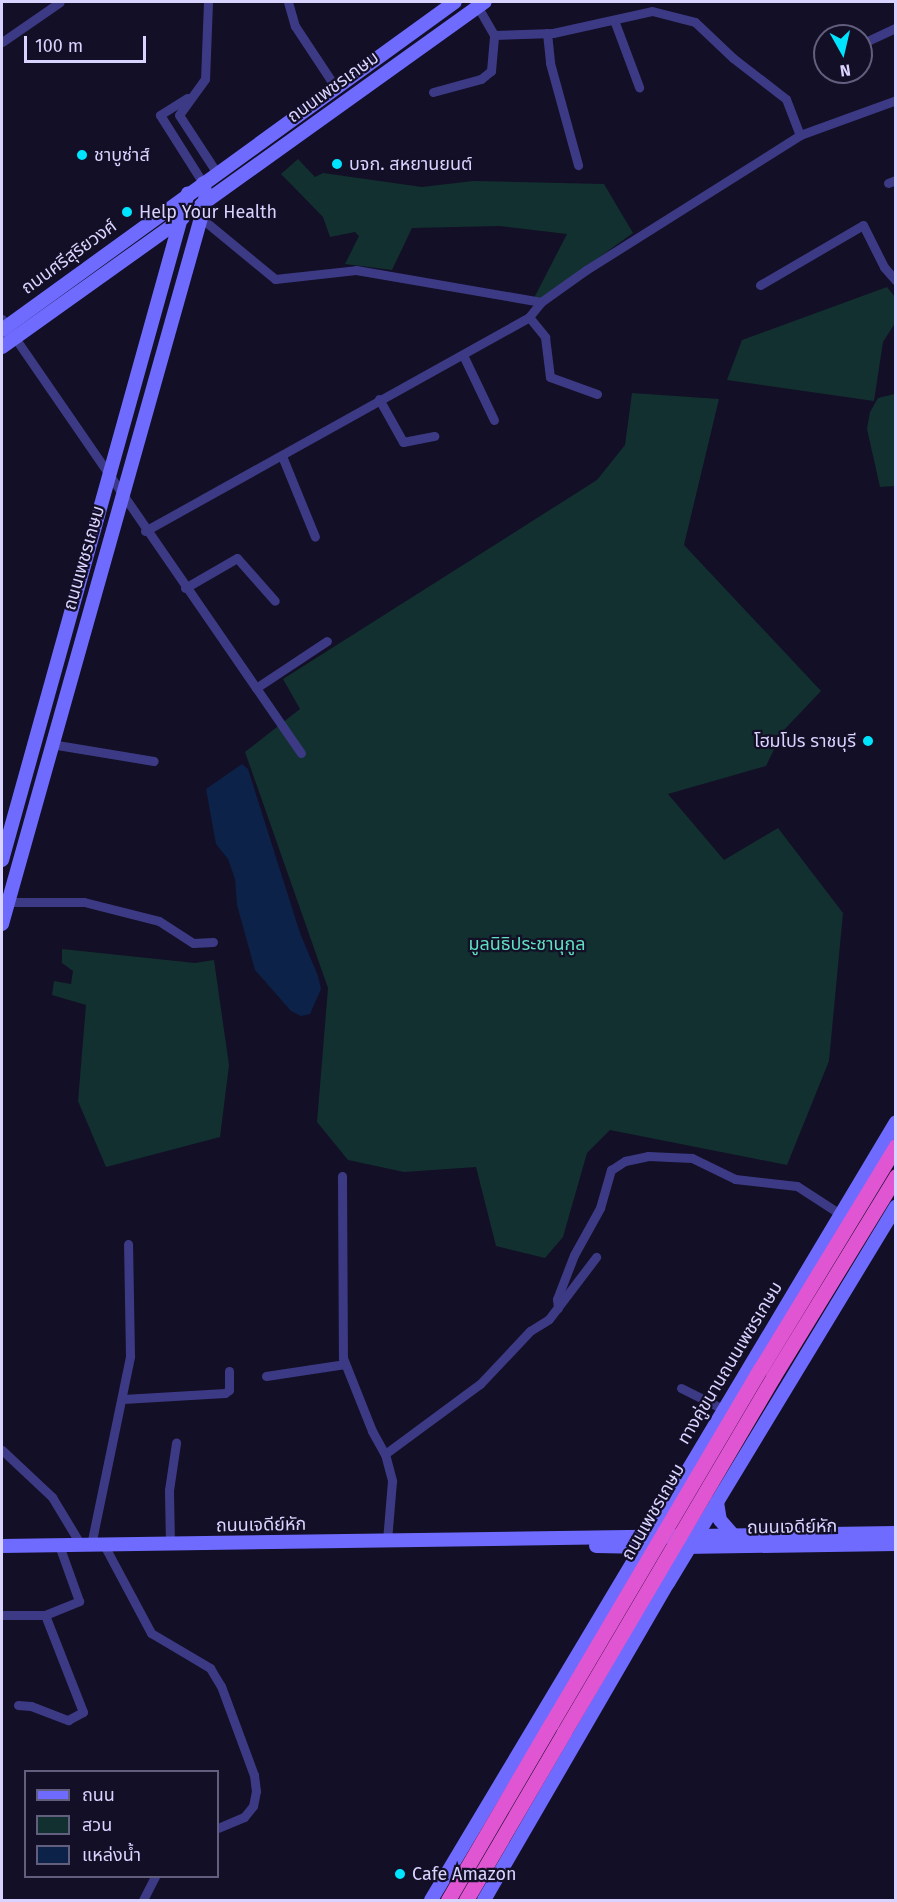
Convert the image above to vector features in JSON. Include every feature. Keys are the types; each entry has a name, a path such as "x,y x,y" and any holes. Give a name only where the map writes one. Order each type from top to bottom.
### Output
{"highway":[{"name":"ถนนเพชรเกษม","path":"448,1900 557,1728 767,1373 896,1146"},
{"name":"ถนนเพชรเกษม","path":"767,1373 896,1176"},
{"name":"ถนนเพชรเกษม","path":"466,1900 557,1728"}],"main road":[{"name":"ถนนเพชรเกษม","path":"2,924 201,218 207,190 203,183 455,2"},
{"name":"ถนนเพชรเกษม","path":"204,204 481,4"},
{"name":"ถนนศรีสุริยวงศ์","path":"2,347 5,329 203,183"},
{"name":"ถนนเพชรเกษม","path":"2,860 188,193"},
{"name":"ถนนศรีสุริยวงศ์","path":"5,329 204,204"},
{"name":"ทางคู่ขนานถนนเพชรเกษม","path":"431,1900 896,1122"},
{"path":"484,1900 668,1582 896,1207"},
{"path":"625,1575 625,1558 620,1542 669,1500"},
{"path":"717,1502 720,1520 734,1536"},
{"name":"ถนนเจดีย์หัก","path":"2,1546 522,1540 645,1542 693,1541 734,1536 896,1533"},
{"name":"ถนนเจดีย์หัก","path":"693,1541 714,1546 896,1544"},
{"path":"668,1582 693,1559 714,1546"}],"street":[{"path":"2,42 60,2"},
{"path":"208,2 208,63 202,88 181,109 180,122 217,173"},
{"path":"288,2 295,26 336,88"},
{"path":"432,92 482,79 491,71 494,35 481,4"},
{"path":"494,35 547,33 652,11 695,22 732,58 786,99 800,135"},
{"path":"614,20 639,87"},
{"path":"873,39 896,28"},
{"path":"547,33 549,63 578,165"},
{"path":"192,97 160,115 203,183"},
{"path":"145,531 529,316 541,302 800,135 896,100"},
{"path":"201,218 274,279 356,270 541,302"},
{"path":"760,285 863,225 884,267 896,281"},
{"path":"529,316 545,337 550,377 597,394"},
{"path":"5,329 301,753"},
{"path":"463,355 494,420"},
{"path":"379,399 403,442 434,436"},
{"path":"282,456 315,537"},
{"path":"185,588 237,558 275,602"},
{"path":"255,688 327,641"},
{"path":"51,744 154,761"},
{"path":"8,902 84,902 159,921 193,943 213,942"},
{"path":"558,1308 561,1288 600,1208 611,1170 625,1161 648,1156 692,1158 735,1179 797,1186 840,1214"},
{"path":"342,1176 345,1364 372,1431 385,1454 392,1481 387,1541"},
{"path":"92,1545 101,1485 123,1399 130,1356 128,1244"},
{"path":"385,1454 480,1384 530,1332 558,1308 579,1274 596,1257"},
{"path":"266,1376 345,1364"},
{"path":"123,1399 225,1393 229,1390 229,1371"},
{"path":"681,1389 723,1409"},
{"path":"170,1544 169,1490 176,1443"},
{"path":"2,1450 52,1497 92,1545 151,1633 210,1668 221,1686 254,1775 256,1791 253,1806 244,1817 219,1828"},
{"path":"2,1615 45,1615 74,1605 80,1598 59,1545"},
{"path":"18,1705 39,1708 68,1720 83,1712 45,1615"},
{"path":"143,1900 154,1878"}],"green space":[{"path":"298,159 315,177 323,173 422,187 473,181 604,184 633,233 541,299 534,298 567,234 500,226 412,228 392,270 345,264 359,236 355,232 330,237 323,217 281,174"},
{"path":"887,287 895,297 895,323 883,342 874,401 727,380 742,340"},
{"name":"มูลนิธิประชานุกูล","path":"632,393 719,399 684,545 821,691 783,731 766,766 668,794 724,860 778,828 843,913 829,1061 787,1165 610,1130 587,1153 563,1237 545,1258 496,1246 476,1167 404,1172 348,1160 317,1122 328,988 245,752 300,709 283,679 597,480 625,445"},
{"path":"895,394 895,486 880,487 867,429 870,412 878,398"},
{"path":"62,949 195,963 214,960 229,1065 220,1137 106,1167 78,1101 86,1005 52,995 54,981 71,984 73,971 62,963"}],"water":[{"path":"242,764 248,769 300,933 318,976 321,989 310,1014 301,1016 291,1011 255,970 237,905 235,879 228,859 216,844 206,789"}],"place":[{"name":"ชาบูซ่าส์","path":"82,155"},
{"name":"บจก. สหยานยนต์","path":"337,164"},
{"name":"Help Your Health","path":"127,212"},
{"name":"โฮมโปร ราชบุรี","path":"868,741"},
{"name":"Cafe Amazon","path":"400,1874"}]}
